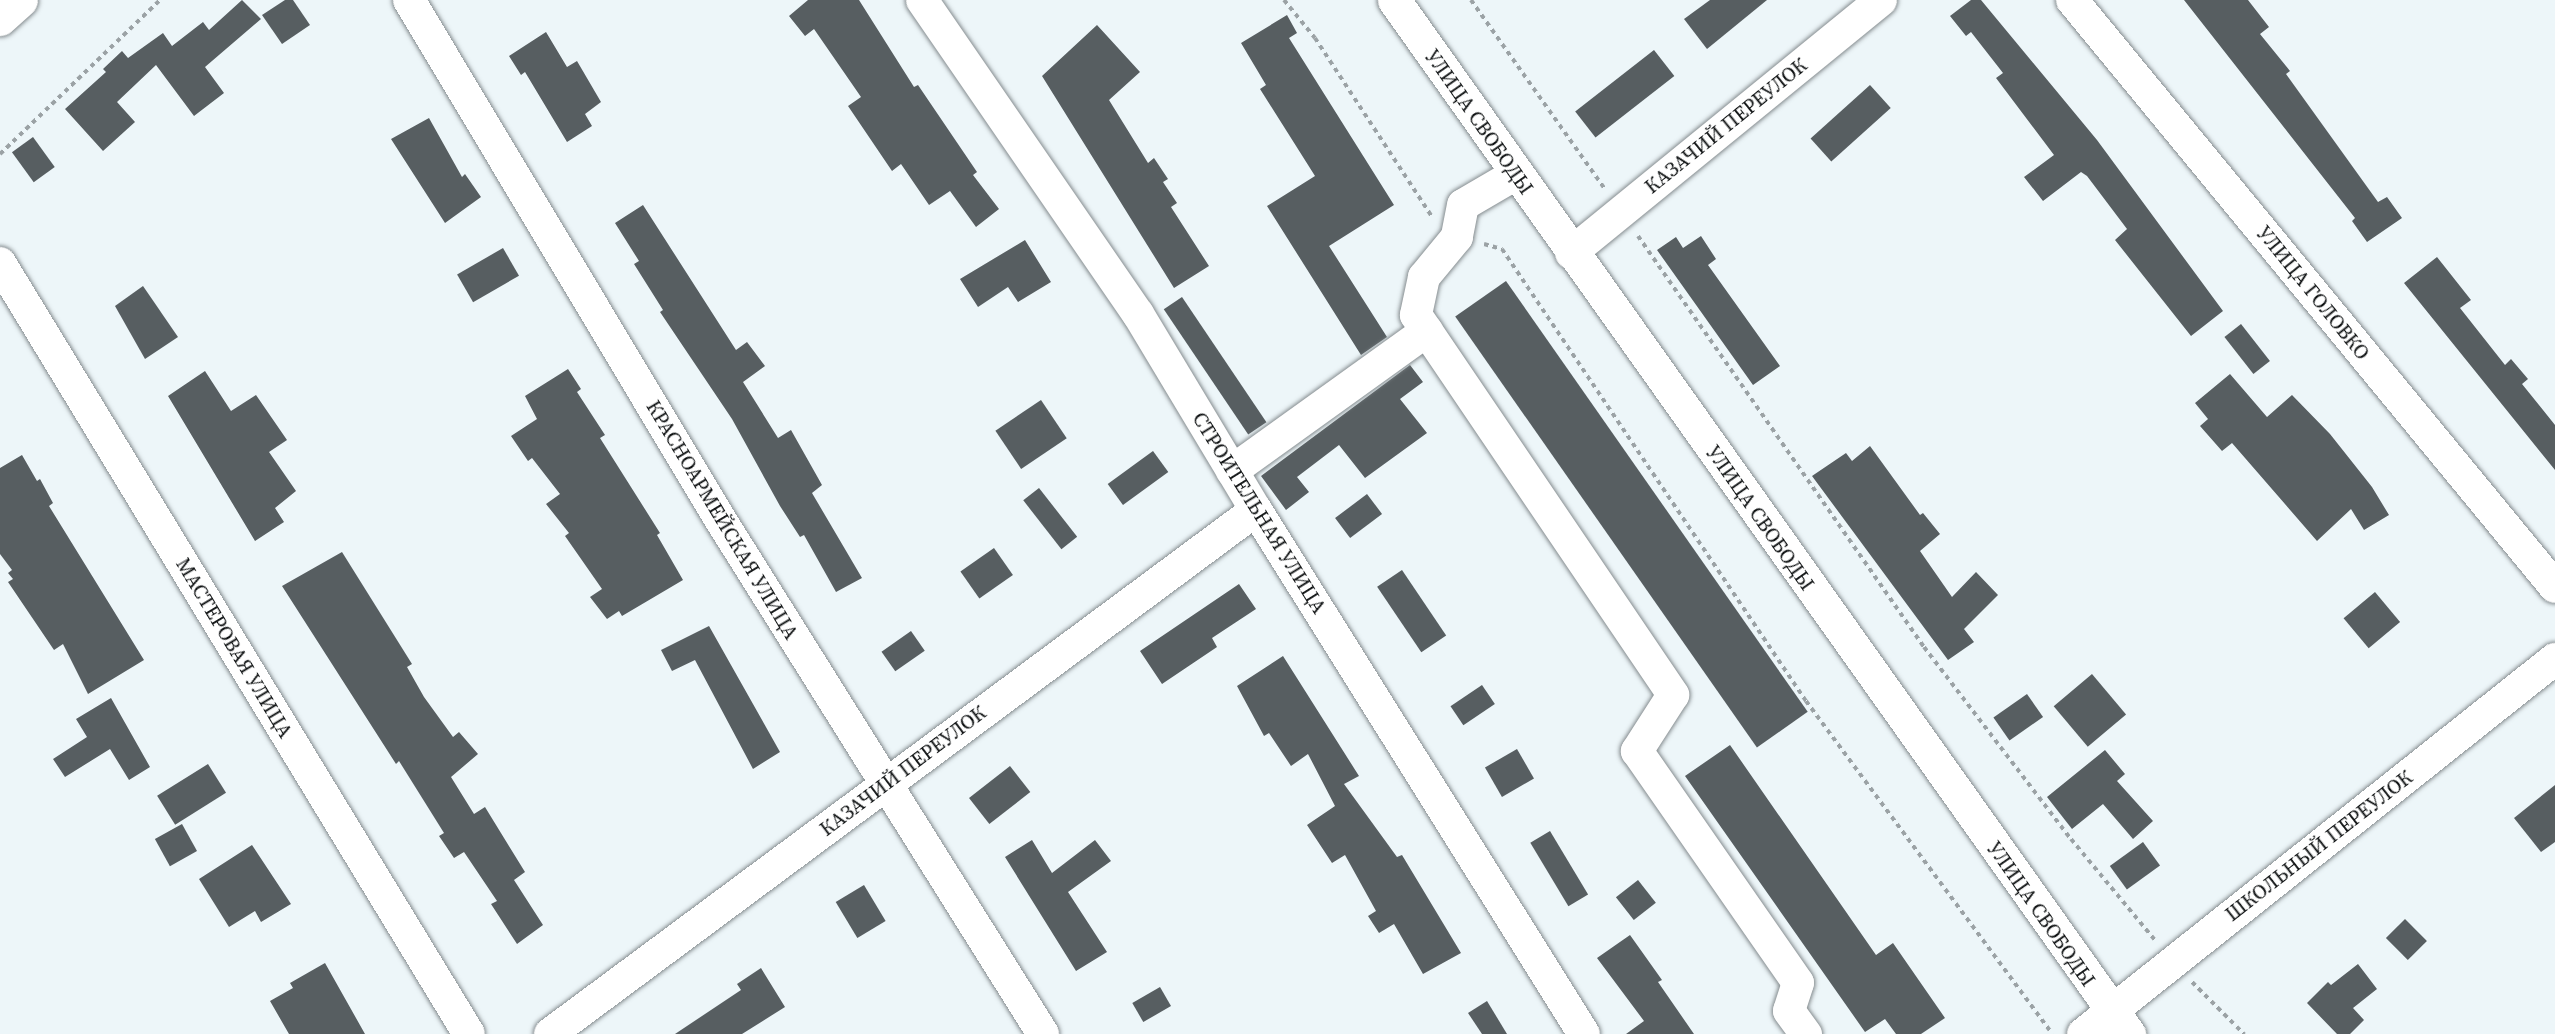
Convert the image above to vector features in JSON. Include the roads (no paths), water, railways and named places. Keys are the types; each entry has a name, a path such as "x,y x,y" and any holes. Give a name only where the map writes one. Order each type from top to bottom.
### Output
{"main road":[{"path":"0,19 21,0"},
{"name":"УЛИЦА СВОБОДЫ","path":"1394,0 1571,253 2119,1022"}],"street":[{"name":"КРАСНОАРМЕЙСКАЯ УЛИЦА","path":"409,0 714,509 1043,1034"},
{"name":"СТРОИТЕЛЬНАЯ УЛИЦА","path":"922,0 1138,314 1256,510 1584,1034"},
{"name":"КАЗАЧИЙ ПЕРЕУЛОК","path":"1571,253 1881,0"},
{"name":"УЛИЦА ГОЛОВКО","path":"2072,0 2555,587"},
{"path":"1516,174 1463,205 1457,237 1424,276 1416,315 1673,695 1637,751 1797,983 1789,1011 1806,1034"},
{"name":"МАСТЕРОВАЯ УЛИЦА","path":"0,263 469,1034"},
{"path":"1232,471 1427,332"},
{"name":"КАЗАЧИЙ ПЕРЕУЛОК","path":"550,1034 1256,510"},
{"name":"ШКОЛЬНЫЙ ПЕРЕУЛОК","path":"2083,1034 2119,1022 2172,961 2555,659"}]}
